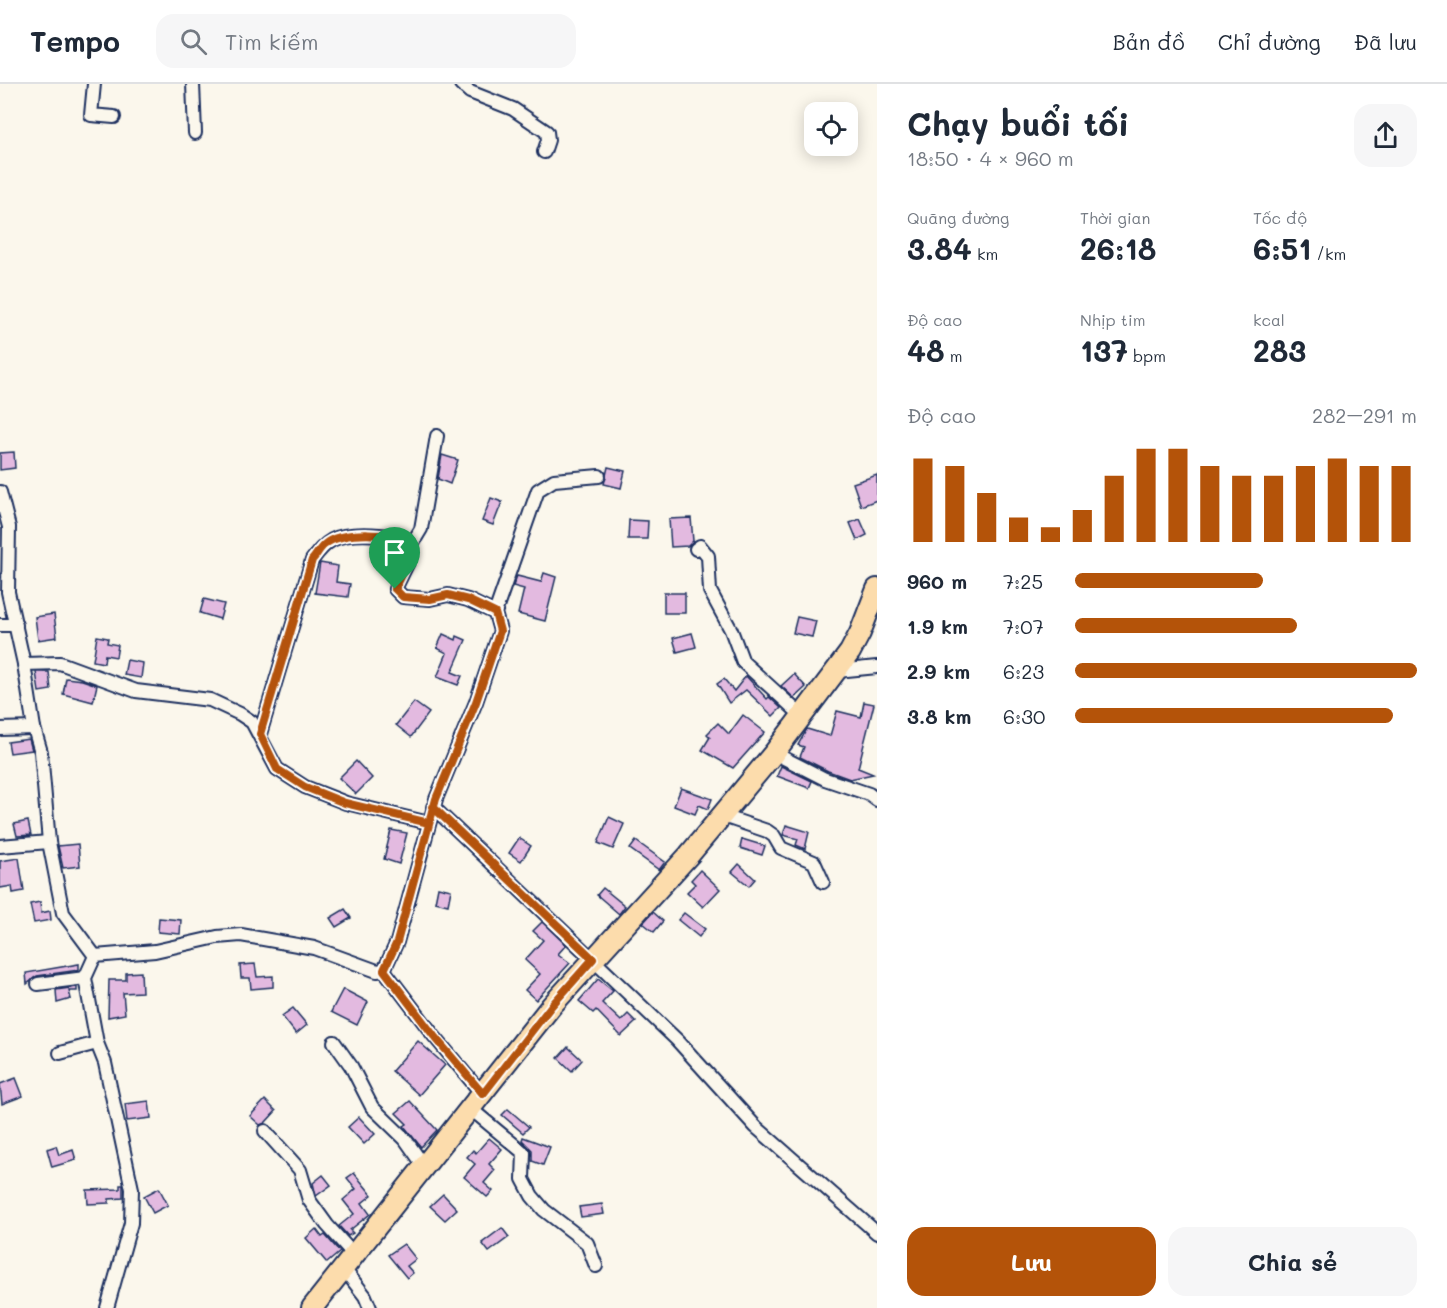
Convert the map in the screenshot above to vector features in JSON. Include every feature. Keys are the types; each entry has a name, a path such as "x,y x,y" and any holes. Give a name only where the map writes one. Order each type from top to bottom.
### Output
{"main road":[{"path":"312,1308 552,1005 723,816 774,753 837,671 860,633 877,589"}],"street":[{"path":"94,84 91,115 114,117"},
{"path":"192,84 195,133"},
{"path":"461,84 470,92 513,109 548,132 549,140 544,152"},
{"path":"437,436 421,529 412,544 408,562 395,589 403,597 430,599 448,595 468,600 495,613"},
{"path":"384,970 397,942 433,807 476,702 500,631 495,613 538,490 554,480 599,476"},
{"path":"0,492 9,527 8,592 24,664 34,728 41,752 49,842 63,913 95,956"},
{"path":"260,734 312,560 323,545 335,538 350,535 397,537 412,544"},
{"path":"696,549 700,546 708,556 710,591 731,630 743,662 801,715"},
{"path":"0,625 16,625"},
{"path":"24,664 60,663 136,691 210,700 252,722 277,769 305,787 345,803 429,823"},
{"path":"837,671 877,667"},
{"path":"0,729 34,728"},
{"path":"774,753 825,779 869,794 877,800"},
{"path":"433,807 677,1040 756,1127 877,1233"},
{"path":"723,816 767,831 774,836 782,848 814,861 823,882"},
{"path":"0,846 49,842"},
{"path":"95,956 155,951 217,937 241,935 314,948 377,971 384,970"},
{"path":"95,956 85,978 97,1043 105,1063 132,1189 131,1223 107,1308"},
{"path":"384,970 434,1036 477,1102 524,1153 523,1179 532,1196 544,1210 587,1243 596,1266"},
{"path":"38,984 85,978"},
{"path":"334,1042 351,1066 372,1107 405,1139 424,1166"},
{"path":"60,1053 97,1043"},
{"path":"265,1131 300,1170 309,1200 350,1262 370,1308"}],"building":[{"path":"14,452 15,468 0,470 0,453"},
{"path":"442,455 458,460 450,484 438,479"},
{"path":"608,467 625,471 621,488 604,484"},
{"path":"877,475 877,500 861,506 853,483"},
{"path":"491,498 502,502 493,525 482,521"},
{"path":"691,518 693,541 688,546 671,547 669,519"},
{"path":"860,519 867,535 857,540 850,523"},
{"path":"629,520 648,521 647,539 628,539"},
{"path":"320,563 338,566 336,582 350,584 348,597 315,593"},
{"path":"544,573 556,577 545,621 518,614 524,589 513,586 517,576 541,582"},
{"path":"664,593 685,593 685,613 664,613"},
{"path":"204,599 224,604 220,619 200,613"},
{"path":"54,614 57,637 38,640 35,617"},
{"path":"797,617 816,621 812,637 793,633"},
{"path":"692,633 696,647 677,652 673,638"},
{"path":"443,634 456,640 457,636 466,640 452,672 462,676 458,685 437,677 447,653 437,648"},
{"path":"97,636 108,638 107,643 118,645 116,657 105,655 104,663 93,661"},
{"path":"127,660 143,663 141,678 124,675"},
{"path":"36,672 49,672 51,690 39,692"},
{"path":"794,674 806,687 794,698 781,686"},
{"path":"746,676 767,699 769,697 781,708 773,716 746,690 729,703 717,684 724,679 734,691"},
{"path":"66,678 97,685 93,702 63,694"},
{"path":"414,702 429,713 411,737 396,725"},
{"path":"864,702 874,704 858,768 873,774 850,779 800,757 804,747 798,745 807,729 830,736 837,711 861,717"},
{"path":"743,715 765,732 733,768 702,750 710,737 707,734 718,723 729,734"},
{"path":"29,739 32,750 10,753 8,742"},
{"path":"356,761 372,778 356,794 339,778"},
{"path":"781,766 812,781 809,788 777,776"},
{"path":"681,788 712,799 708,809 699,805 695,814 674,806"},
{"path":"609,817 624,824 613,849 598,843"},
{"path":"28,821 31,835 17,836 14,824"},
{"path":"786,825 809,832 805,849 796,845 798,839 783,835"},
{"path":"391,830 407,833 399,864 384,859"},
{"path":"519,838 531,846 521,861 509,853"},
{"path":"742,839 765,846 762,855 740,848"},
{"path":"636,841 665,862 659,870 630,849"},
{"path":"78,844 80,866 63,868 58,846"},
{"path":"19,858 24,891 13,893 12,886 0,888 0,861"},
{"path":"739,864 755,879 749,886 732,872"},
{"path":"700,870 720,889 703,907 687,892 695,884 691,880"},
{"path":"438,887 451,890 448,905 435,902"},
{"path":"603,888 625,906 619,914 597,895"},
{"path":"40,902 41,913 50,911 51,920 34,923 30,904"},
{"path":"345,909 351,918 336,927 330,918"},
{"path":"653,912 663,921 654,932 643,923"},
{"path":"684,913 705,929 699,937 678,920"},
{"path":"159,918 181,920 180,934 158,932"},
{"path":"542,922 566,945 558,954 570,963 536,1000 525,990 540,974 525,960 543,940 533,931"},
{"path":"79,964 79,970 37,976 27,984 26,973"},
{"path":"255,964 257,977 273,976 273,987 251,989 250,978 241,978 240,965"},
{"path":"141,972 142,992 123,993 125,1014 108,1017 109,980 126,980 126,973"},
{"path":"598,979 613,991 602,1003 621,1021 628,1014 636,1022 621,1036 596,1010 593,1013 579,1001"},
{"path":"77,987 77,991 69,991 71,999 57,1003 56,990"},
{"path":"343,989 368,1002 357,1025 331,1012"},
{"path":"293,1008 307,1025 296,1034 282,1016"},
{"path":"418,1041 445,1065 419,1095 392,1071"},
{"path":"568,1047 582,1060 572,1071 558,1058"},
{"path":"16,1078 23,1096 2,1104 0,1084"},
{"path":"265,1100 276,1111 260,1125 250,1116"},
{"path":"149,1101 151,1118 127,1121 125,1104"},
{"path":"410,1101 437,1130 421,1147 404,1126 407,1124 396,1113"},
{"path":"508,1109 529,1127 523,1133 502,1115"},
{"path":"359,1117 375,1134 364,1144 348,1127"},
{"path":"523,1137 550,1147 543,1165 532,1161 532,1150 522,1140"},
{"path":"489,1138 502,1149 489,1164 495,1170 484,1183 493,1191 487,1197 464,1177 475,1164 467,1157 473,1150 476,1153"},
{"path":"56,1146 59,1155 73,1150 76,1160 52,1167 47,1149"},
{"path":"354,1173 372,1195 362,1203 370,1214 350,1230 353,1233 348,1236 339,1226 354,1214 343,1200 356,1189 347,1178"},
{"path":"323,1175 331,1185 316,1196 313,1183"},
{"path":"120,1185 123,1185 123,1198 109,1199 109,1203 88,1204 87,1190 120,1189"},
{"path":"159,1188 168,1205 153,1213 144,1196"},
{"path":"443,1194 457,1209 445,1220 430,1206"},
{"path":"602,1204 604,1214 581,1217 579,1207"},
{"path":"502,1228 509,1237 489,1252 482,1243"},
{"path":"316,1229 322,1237 325,1235 340,1252 327,1263 306,1238"},
{"path":"404,1244 416,1259 407,1266 413,1273 407,1278 388,1255"}],"route":[{"path":"395,589 403,597 430,599 448,595 468,600 495,613 500,631 476,702 436,799 429,823 397,942 384,970 434,1036 483,1094 552,1005 593,959 469,840 433,807 429,823 345,803 305,787 277,769 260,734 312,560 323,545 335,538 350,535 405,539 412,544 408,562 395,589"}]}
